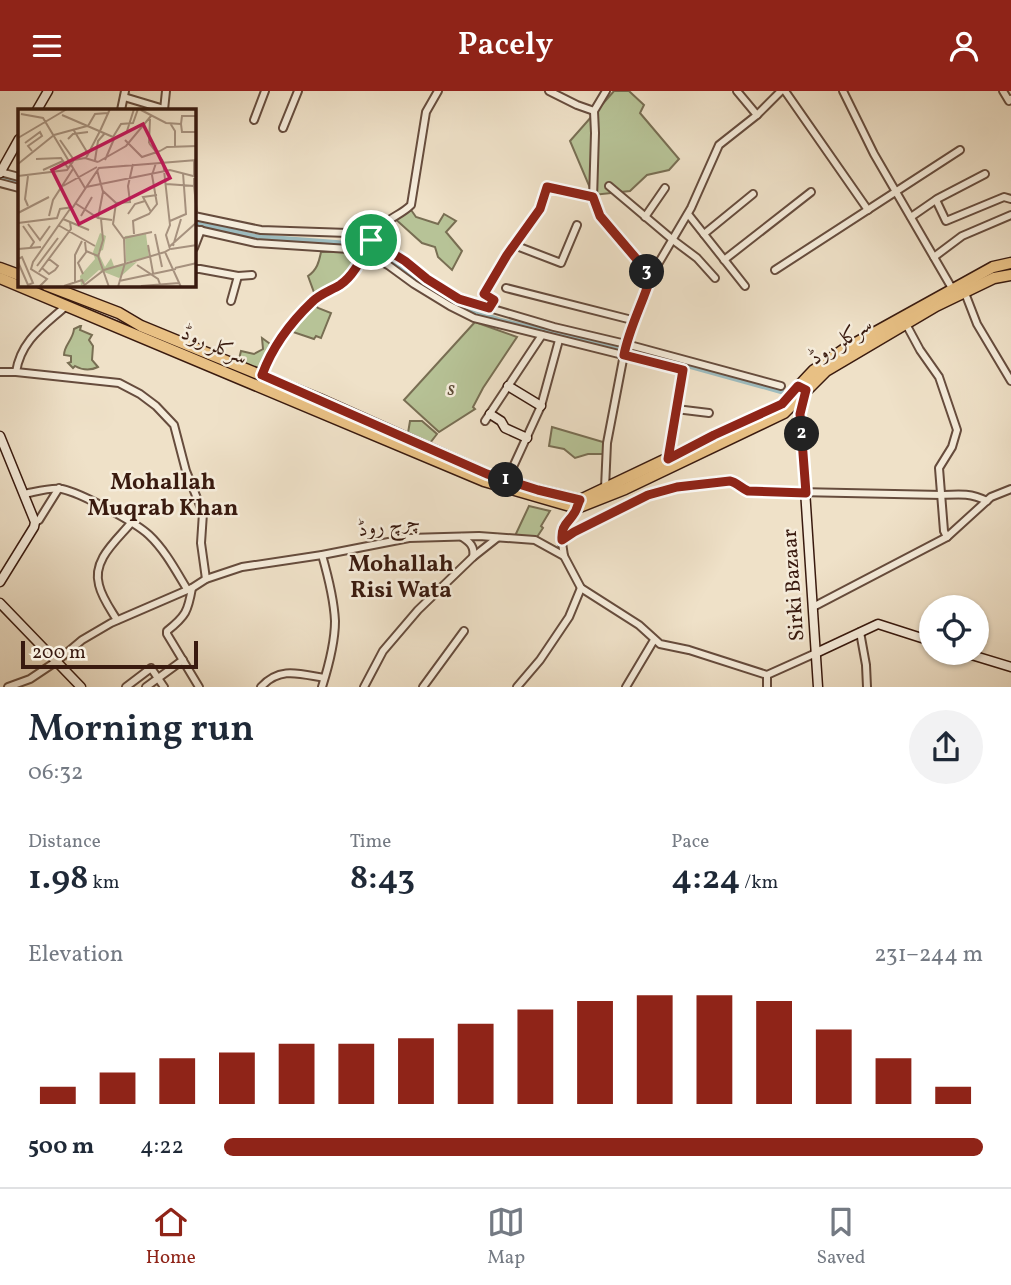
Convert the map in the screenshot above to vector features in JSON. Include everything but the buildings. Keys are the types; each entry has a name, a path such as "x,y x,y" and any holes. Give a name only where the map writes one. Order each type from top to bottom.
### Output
{"main road":[{"path":"846,354 993,267 1011,263"},
{"path":"0,268 18,275"},
{"name":"سرکلر روڈ","path":"47,288 66,306 484,481 578,504 625,489 785,413 785,406 802,388 846,354 936,306 995,278 1011,275"},
{"name":"سرکلر روڈ","path":"0,278 18,282"},
{"path":"47,288 119,313 141,326 262,375 487,474 578,504 714,435 785,406"},
{"path":"258,385 262,375"}],"street":[{"path":"38,109 48,91"},
{"path":"124,94 164,109 166,91"},
{"path":"254,120 265,91"},
{"path":"283,128 298,91"},
{"path":"262,375 268,359 290,327 312,302 326,291 340,285 357,266 380,227 411,205 426,112 438,91"},
{"path":"549,91 594,111"},
{"path":"606,91 594,111 596,133 593,197 600,216 651,276"},
{"path":"737,91 757,115"},
{"path":"605,488 607,443 626,344 656,264 688,214 719,145 783,91 867,210"},
{"path":"843,91 874,153 953,290"},
{"path":"1003,91 1009,101 1011,99"},
{"path":"18,141 0,172 18,177"},
{"path":"775,270 960,150"},
{"path":"911,218 936,199 985,174"},
{"path":"0,183 18,188"},
{"path":"609,186 697,258 715,278"},
{"path":"489,308 494,300 484,294 540,209 547,187 593,197"},
{"path":"645,217 665,188"},
{"path":"724,260 811,192"},
{"path":"704,234 753,194"},
{"path":"936,199 946,221 1004,197 1011,199"},
{"path":"688,214 745,286"},
{"path":"934,257 962,236 1011,215"},
{"path":"196,216 261,230 348,233 371,240 459,299 554,327 781,386"},
{"path":"514,245 561,263 577,225"},
{"path":"198,229 256,243 349,249 387,265 414,285 474,318 683,370 668,459"},
{"path":"196,269 238,276 252,275"},
{"path":"231,301 238,276"},
{"path":"506,288 636,321"},
{"path":"965,293 977,324 1011,381"},
{"path":"16,372 26,343 66,306"},
{"path":"906,324 939,377 957,430 952,447 939,468 944,531 947,537"},
{"path":"527,438 505,428 501,421 487,417 542,335"},
{"path":"507,480 541,407 559,340"},
{"path":"0,372 119,383 156,406 174,425 186,471 203,513 201,543 206,579"},
{"path":"508,386 541,407"},
{"name":"Sirki Bazaar","path":"802,388 800,414 818,687"},
{"path":"677,409 709,413"},
{"path":"0,436 35,522 0,582"},
{"path":"562,540 648,495 677,487 730,481 748,491 975,495 987,501"},
{"path":"24,494 59,488 92,502 149,534 190,588 187,612 167,634 199,687"},
{"path":"35,522 39,520 59,488"},
{"path":"813,607 947,537 991,497 1011,489"},
{"path":"578,504 574,514 564,525 561,536 564,556 581,588 639,625 660,644 689,650 767,675 878,624 919,637"},
{"path":"117,620 98,585 97,571 102,558 131,523"},
{"path":"461,536 472,546 473,557"},
{"name":"چرچ روڈ","path":"8,687 30,679 76,644 117,620 206,579 242,567 409,538 461,536 535,540 564,556"},
{"path":"364,687 383,651 418,610 473,557 499,537"},
{"path":"322,555 335,622 330,659 322,687"},
{"path":"517,687 540,660 563,626 581,588"},
{"path":"0,603 80,687"},
{"path":"423,687 464,631"},
{"path":"860,632 867,687"},
{"path":"626,687 654,640"},
{"path":"146,687 183,660"},
{"path":"989,660 1011,667"},
{"path":"126,687 151,668 164,687"},
{"path":"261,687 281,673 324,678"},
{"path":"767,675 767,687"}],"green space":[{"path":"614,91 629,91 644,105 640,113 679,159 669,170 647,175 630,191 593,195 570,141"},
{"path":"409,207 416,217 438,224 444,214 456,221 446,232 462,251 452,270 438,257 435,247 422,243 393,217"},
{"path":"344,251 360,257 339,283 315,295 308,276 314,271 321,252"},
{"path":"314,304 331,313 321,338 316,336 314,339 290,331 295,323"},
{"name":"s","path":"475,322 517,337 483,388 473,407 475,409 439,432 404,400"},
{"path":"81,326 80,330 92,335 89,340 93,346 92,360 98,367 73,368 68,363 71,362 71,356 64,355 74,329"},
{"path":"262,338 273,346 260,372 238,363 241,351 254,354 263,349"},
{"name":"s","path":"410,421 422,421 437,434 430,443 408,433"},
{"path":"552,427 603,442 603,454 588,454 575,458 564,449 549,446"},
{"path":"529,506 550,511 541,526 543,528 535,540 514,538"}],"waterway":[{"path":"0,179 18,184"},
{"path":"196,223 256,237 359,246 385,258 458,306 501,321 680,363 781,391"}],"district":[{"name":"Mohallah Muqrab Khan","path":"163,496"},
{"name":"Mohallah Risi Wata","path":"401,578"}],"route":[{"path":"547,187 593,197 600,216 651,276 624,355 683,370 668,459 782,404 798,386 806,390 800,414 806,493 748,491 734,481 677,487 648,495 562,540 564,525 574,514 580,500 487,474 262,375 268,359 290,327 312,302 326,291 340,285 351,274 371,240 459,299 489,308 494,300 484,294 507,255 540,209 547,187"}]}
